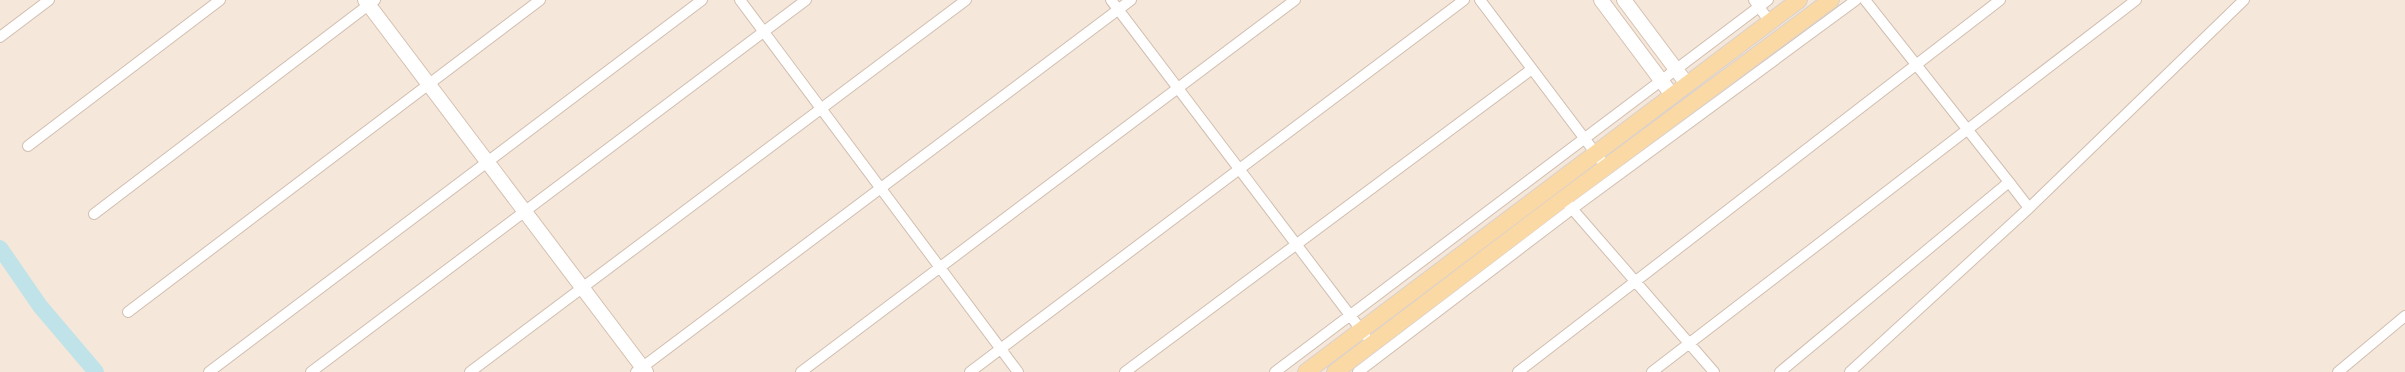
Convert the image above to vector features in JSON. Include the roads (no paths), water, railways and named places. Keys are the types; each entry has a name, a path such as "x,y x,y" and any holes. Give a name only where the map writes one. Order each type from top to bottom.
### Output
{"main road":[{"path":"1601,0 1672,95"},
{"path":"1624,0 1686,84"},
{"path":"1306,372 1595,152 1799,0"},
{"path":"1335,372 1568,204 1606,167 1831,0"},
{"path":"370,2 429,84 583,289 641,370"}],"street":[{"path":"0,37 49,0"},
{"path":"28,146 220,0"},
{"path":"128,312 540,0"},
{"path":"209,372 702,0"},
{"path":"740,0 1018,372"},
{"path":"311,372 806,0"},
{"path":"470,372 583,289 966,0"},
{"path":"1111,0 1372,344"},
{"path":"641,370 1131,0"},
{"path":"801,372 1295,0"},
{"path":"970,372 1238,168 1464,0"},
{"path":"1480,0 1606,167"},
{"path":"1275,372 1676,70 1756,4 1768,0"},
{"path":"1358,372 1568,204 1856,0"},
{"path":"1865,0 2029,208"},
{"path":"1518,372 2000,0"},
{"path":"1652,372 2136,0"},
{"path":"1850,372 2029,208 2244,0"},
{"path":"94,214 370,2"},
{"path":"1756,4 1770,22"},
{"path":"1125,372 1532,69"},
{"path":"1780,372 2009,182"},
{"path":"1568,204 1714,372"},
{"path":"2338,372 2405,316"}],"waterway":[{"path":"0,248 40,306 96,372"}]}
